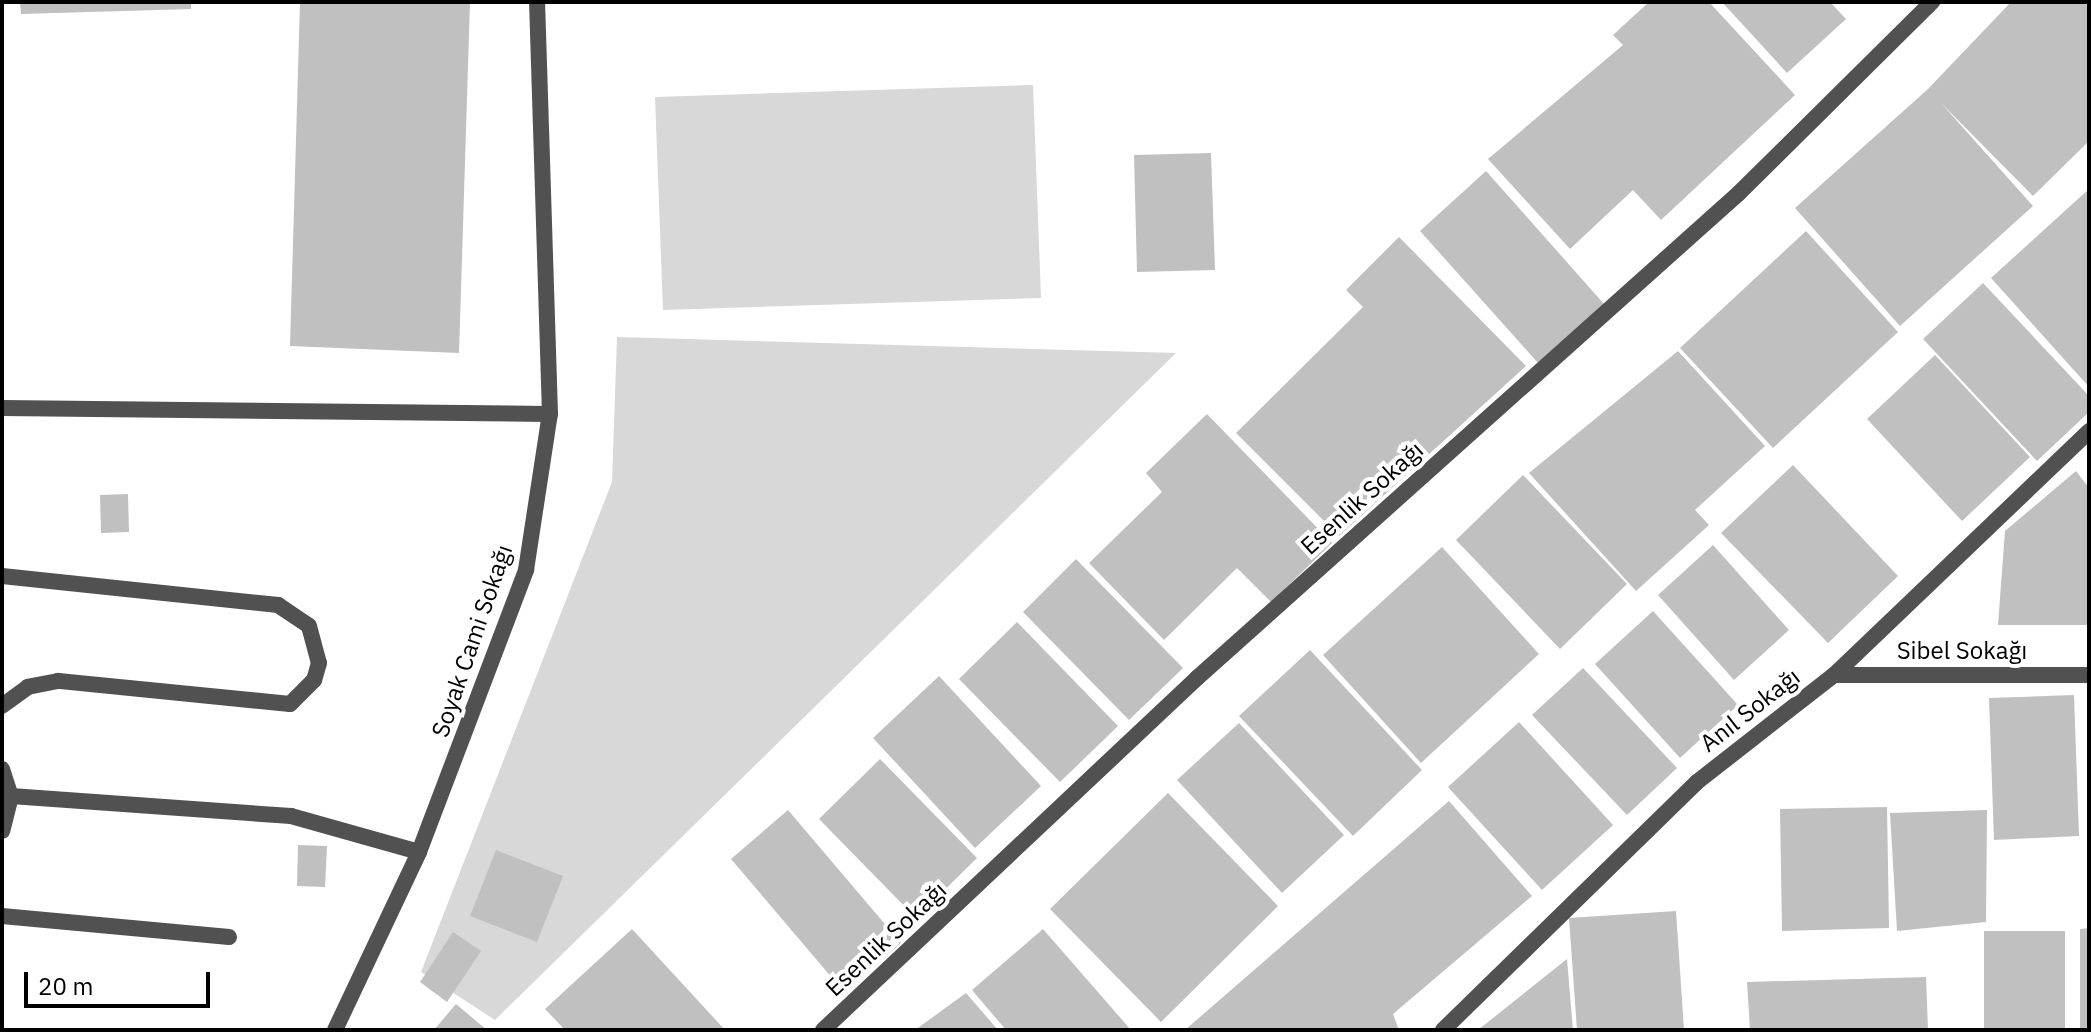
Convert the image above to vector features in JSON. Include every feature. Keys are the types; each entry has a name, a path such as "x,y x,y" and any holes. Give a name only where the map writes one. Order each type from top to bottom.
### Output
{"street":[{"name":"Soyak Cami Sokağı","path":"335,1030 419,852 526,570 550,414 537,2"},
{"name":"Esenlik Sokağı","path":"823,1030 1197,678 1739,193 1932,2"},
{"path":"2,408 550,414"},
{"name":"Anıl Sokağı","path":"1443,1030 1697,782 1834,675 2089,431"},
{"path":"2,576 278,605 309,626 319,663 314,680 290,704 58,681 28,687 2,706"},
{"name":"Sibel Sokağı","path":"1834,675 2089,675"},
{"path":"2,769 11,796 2,831"},
{"path":"11,796 291,816 419,852"},
{"path":"2,916 229,937"}],"shaded area":[{"path":"1033,85 1041,298 663,310 655,97"},
{"path":"617,337 1176,353 495,1020 421,972 612,482"}],"building":[{"path":"20,2 191,2 191,9 21,14"},
{"path":"300,2 470,2 459,353 290,346"},
{"path":"1649,2 1709,2 1795,95 1661,220 1633,190 1570,249 1488,159 1623,45 1613,35"},
{"path":"1722,2 1830,2 1846,19 1787,73"},
{"path":"2011,2 2089,2 2089,141 2033,196 1941,103 2033,206 1900,326 1795,208 1928,89"},
{"path":"1211,153 1215,270 1137,272 1134,155"},
{"path":"1486,171 1604,304 1538,363 1420,231"},
{"path":"2089,189 2089,387 1991,278"},
{"path":"1806,231 1898,332 1773,448 1680,348"},
{"path":"1399,237 1526,366 1339,536 1236,433 1363,307 1346,290"},
{"path":"1983,283 2089,396 2089,412 2037,461 1923,339"},
{"path":"1678,351 1765,446 1695,510 1709,525 1636,591 1529,473"},
{"path":"1935,355 2030,457 1962,521 1867,419"},
{"path":"1207,414 1332,543 1271,602 1237,568 1164,640 1089,563 1162,492 1146,473"},
{"path":"1793,465 1898,576 1828,643 1721,533"},
{"path":"2076,471 2089,488 2089,625 1998,625 2005,531"},
{"path":"1523,475 1627,584 1560,649 1456,540"},
{"path":"128,494 129,532 101,533 100,495"},
{"path":"1713,545 1789,630 1734,680 1658,595"},
{"path":"1442,547 1539,654 1421,763 1323,655"},
{"path":"1076,559 1183,668 1129,720 1023,612"},
{"path":"1653,611 1738,705 1680,758 1595,664"},
{"path":"1017,622 1118,726 1060,782 959,679"},
{"path":"1310,650 1422,770 1353,836 1239,716"},
{"path":"1583,668 1677,768 1627,815 1532,715"},
{"path":"939,676 1041,786 975,848 873,738"},
{"path":"2074,695 2079,836 1994,840 1989,698"},
{"path":"1519,722 1613,825 1542,890 1448,787"},
{"path":"1239,723 1344,835 1282,893 1177,780"},
{"path":"880,759 977,858 916,918 819,819"},
{"path":"1168,793 1278,906 1161,1022 1050,909"},
{"path":"1449,801 1532,896 1393,1014 1399,1030 1185,1030"},
{"path":"1887,807 1889,928 1782,931 1780,809"},
{"path":"788,810 901,943 844,992 731,859"},
{"path":"1987,810 1986,922 1897,931 1890,813"},
{"path":"298,845 327,846 325,887 297,886"},
{"path":"496,850 563,876 537,942 470,916"},
{"path":"1676,911 1684,1030 1577,1030 1569,918"},
{"path":"2089,928 2089,1030 2080,1030 2080,929"},
{"path":"632,929 725,1030 565,1030 545,1009"},
{"path":"1043,929 1131,1030 1006,1030 972,990"},
{"path":"1984,931 2065,931 2065,1030 1984,1030"},
{"path":"453,932 481,951 447,1002 420,982"},
{"path":"1567,959 1573,1030 1478,1030"},
{"path":"1926,977 1928,1030 1750,1030 1747,982"},
{"path":"966,993 998,1030 915,1030"},
{"path":"456,1004 487,1030 434,1030"}]}
